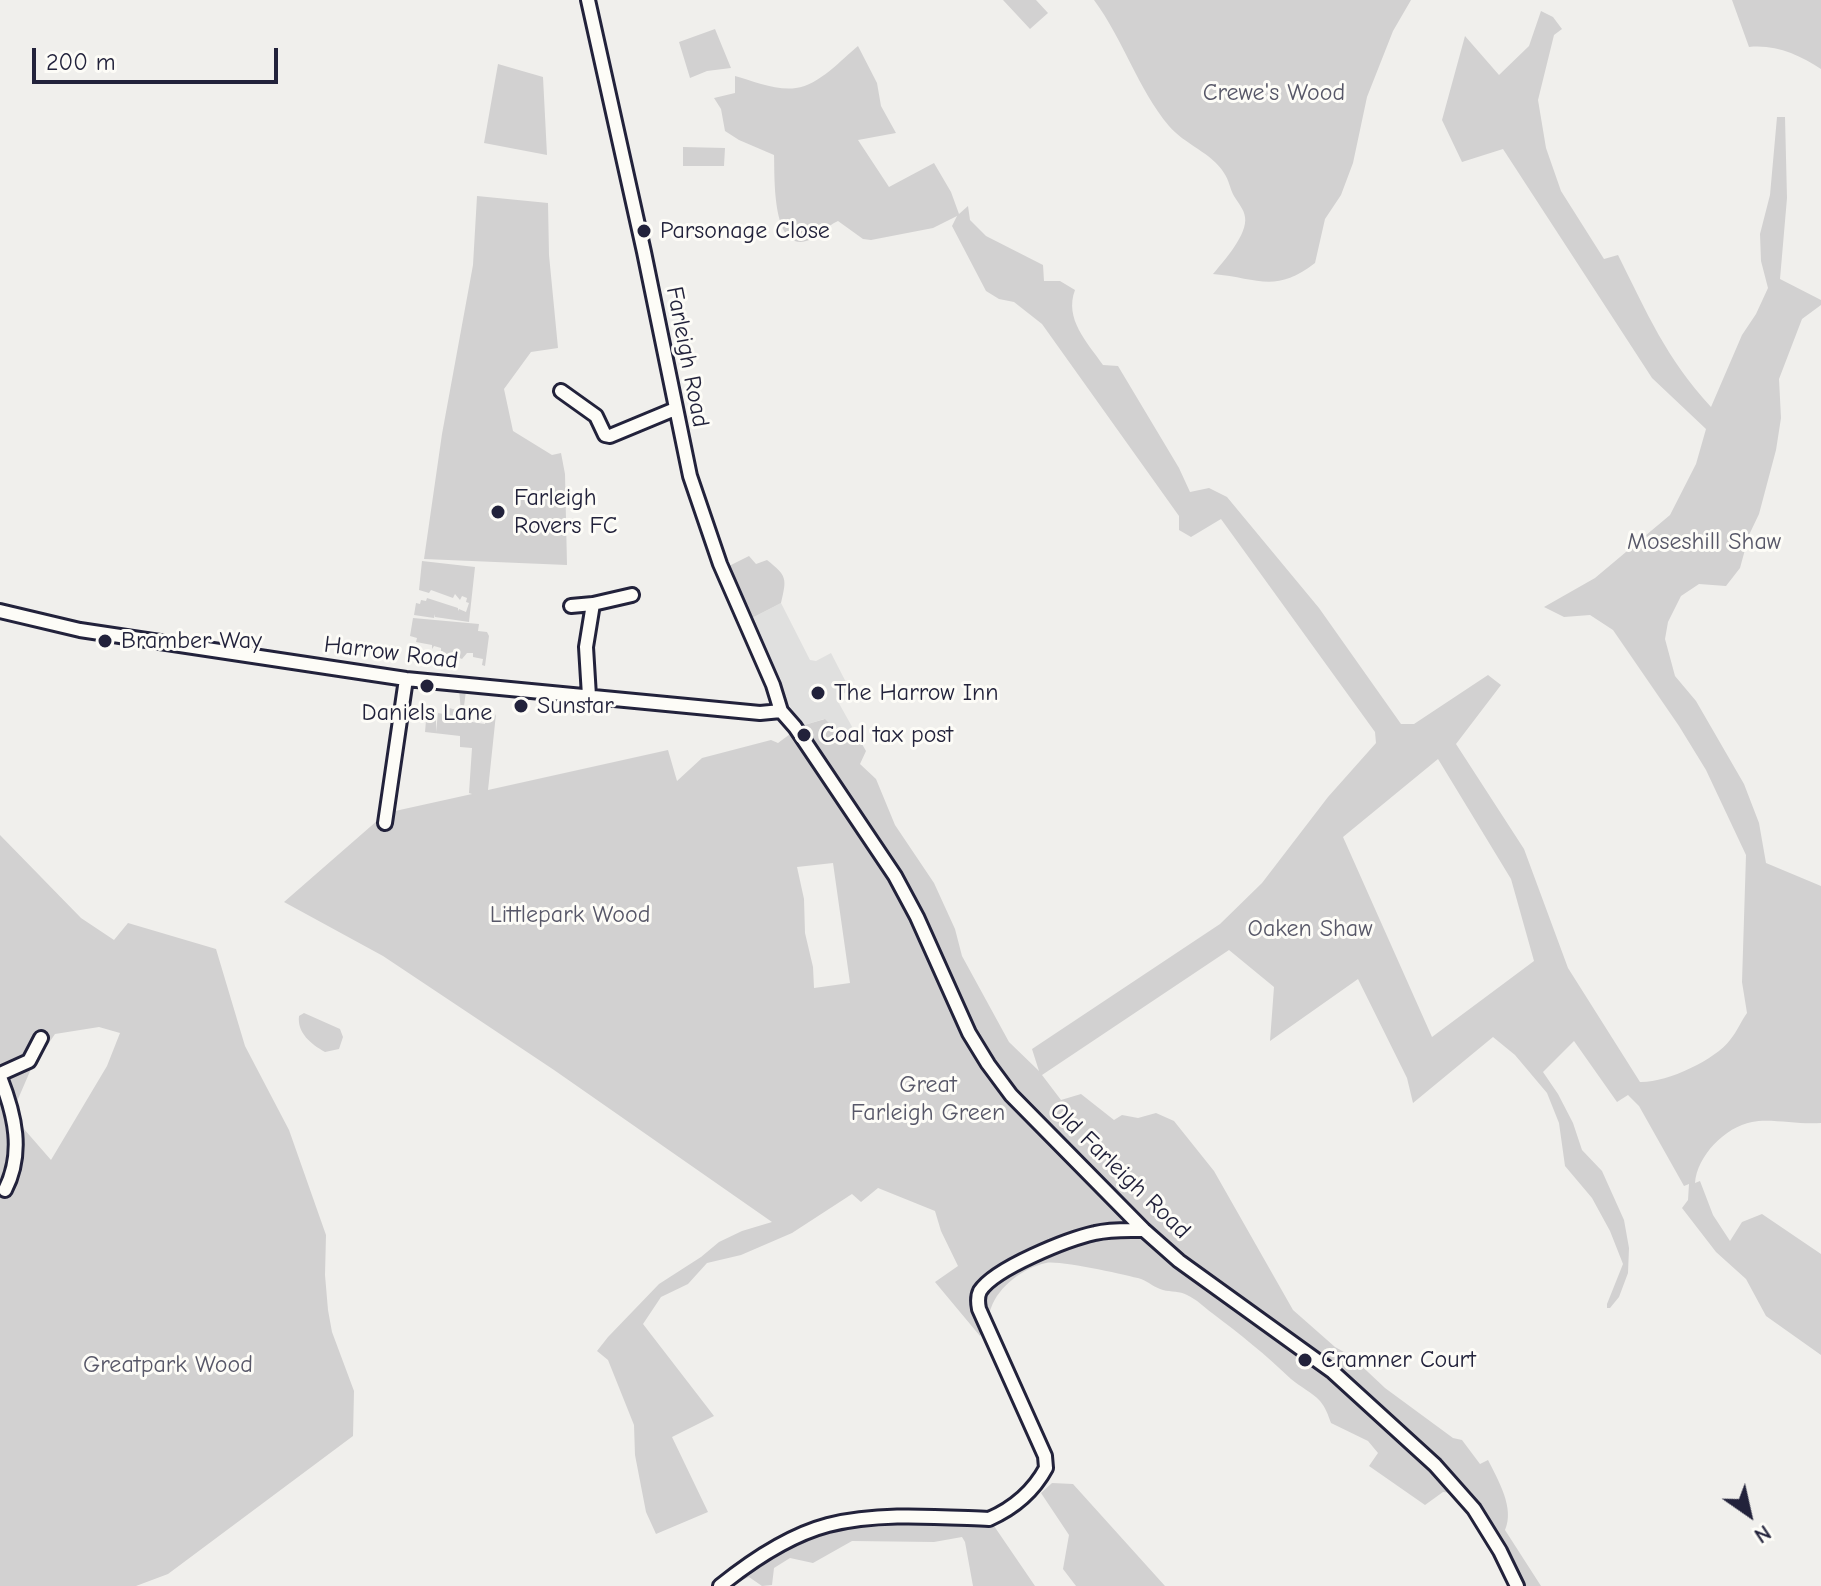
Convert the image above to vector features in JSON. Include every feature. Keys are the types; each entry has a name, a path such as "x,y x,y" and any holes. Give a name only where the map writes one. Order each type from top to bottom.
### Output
{"street":[{"name":"Farleigh Road","path":"588,0 690,476 731,593 781,711"},
{"path":"561,391 596,416 605,435 610,436 675,409"},
{"path":"571,606 632,595"},
{"path":"583,696 593,604"},
{"name":"Harrow Road","path":"0,611 80,630 406,679 760,713 781,711"},
{"path":"385,823 406,679"},
{"name":"Old Farleigh Road","path":"781,711 795,727 895,876 917,917 969,1033 1011,1095 1123,1210 1179,1261 1333,1372 1435,1465 1474,1509 1517,1586"},
{"path":"5,1190 12,1176 16,1139 14,1120 0,1076 29,1061 41,1038"},
{"path":"1120,1230 1123,1210"},
{"path":"720,1586 772,1550 826,1526 866,1518 989,1519 1007,1511 1024,1497 1046,1468 1045,1456 979,1309 977,1300 980,1291 1024,1260 1074,1238 1120,1230 1144,1230"}],"shaded area":[{"path":"781,603 810,660 816,661 831,653 850,690 836,698 855,732 843,738 824,719 801,726 748,620"}],"green space":[{"path":"1003,0 1036,0 1048,13 1030,29"},
{"name":"Crewe's Wood","path":"1094,0 1411,0 1393,31 1367,97 1353,163 1341,195 1325,219 1315,263 1301,273 1277,281 1213,274 1243,231 1243,211 1219,166 1175,132 1158,112"},
{"path":"1732,0 1821,0 1821,69 1787,52 1768,47 1749,47"},
{"path":"1541,11 1553,17 1562,29 1554,35 1538,100 1546,148 1561,191 1604,259 1618,255 1669,353 1711,407 1742,335 1768,288 1761,261 1760,234 1770,195 1777,117 1785,117 1787,198 1780,279 1821,300 1821,305 1802,319 1779,379 1781,418 1776,450 1759,514 1749,535 1740,568 1726,586 1699,584 1681,596 1668,622 1665,639 1675,676 1696,701 1744,784 1759,823 1766,863 1821,886 1821,1123 1767,1121 1742,1125 1714,1144 1701,1163 1695,1183 1700,1181 1713,1215 1730,1241 1742,1222 1762,1214 1821,1254 1821,1355 1766,1316 1746,1279 1716,1252 1682,1208 1688,1200 1689,1184 1684,1186 1639,1106 1628,1095 1617,1102 1574,1041 1543,1072 1573,1123 1582,1150 1602,1171 1624,1220 1629,1248 1628,1273 1619,1297 1610,1308 1607,1304 1623,1264 1592,1198 1565,1166 1559,1123 1547,1093 1515,1055 1493,1037 1413,1103 1407,1078 1358,979 1270,1041 1274,987 1229,950 1042,1075 1061,1100 1081,1094 1114,1120 1122,1115 1138,1118 1156,1113 1174,1121 1214,1171 1293,1310 1335,1347 1351,1356 1385,1388 1453,1438 1462,1440 1480,1464 1488,1460 1507,1503 1505,1530 1541,1586 1523,1586 1491,1545 1487,1547 1470,1513 1458,1498 1443,1492 1425,1505 1369,1466 1378,1453 1368,1441 1331,1423 1317,1398 1233,1329 1184,1294 1163,1290 1122,1274 1046,1263 1037,1265 1006,1285 995,1300 980,1336 935,1282 958,1266 935,1211 878,1188 861,1202 852,1194 792,1233 741,1255 707,1263 688,1284 661,1297 643,1324 714,1416 672,1437 708,1512 656,1534 646,1512 635,1455 634,1425 608,1360 597,1351 659,1284 719,1242 772,1222 554,1070 383,956 284,902 386,813 472,794 469,793 472,748 460,747 460,736 425,732 427,709 436,712 436,732 438,713 449,715 449,708 461,711 459,690 466,691 466,721 485,724 486,717 494,718 496,714 488,790 668,750 677,781 702,758 771,740 778,743 801,726 825,719 843,738 855,732 866,751 860,764 876,779 895,825 934,883 955,929 962,956 1009,1042 1039,1071 1032,1049 1220,924 1262,883 1328,797 1376,743 1375,732 1221,519 1191,537 1179,530 1179,516 1042,324 1014,302 999,299 986,291 952,226 957,216 933,228 871,240 863,239 838,221 806,241 795,241 786,234 777,208 774,155 725,131 721,109 714,98 735,93 735,76 773,87 789,89 805,86 837,65 858,46 877,83 881,106 896,133 858,140 889,187 934,163 951,192 959,214 968,206 970,220 986,236 1043,265 1044,281 1060,281 1075,290 1072,311 1084,339 1103,365 1118,366 1190,492 1209,488 1227,497 1319,608 1401,724 1414,724 1488,675 1501,685 1456,744 1524,849 1568,968 1640,1082 1663,1079 1713,1055 1730,1040 1747,1013 1742,982 1746,855 1706,770 1613,630 1590,615 1564,617 1544,607 1595,578 1670,515 1696,464 1706,429 1652,378 1503,149 1462,162 1442,120 1465,36 1499,75 1529,46","holes":["1438,759 1511,879 1534,961 1432,1037 1343,837","833,863 850,983 814,988 813,967 805,933 804,899 797,867"]},
{"path":"715,29 731,68 707,71 690,78 679,42"},
{"path":"498,64 543,77 547,155 484,143"},
{"path":"683,147 725,148 724,166 683,166"},
{"path":"477,196 548,203 549,255 558,348 531,352 504,389 513,431 552,455 561,453 565,474 567,565 424,559 442,434 473,265"},
{"path":"749,556 756,564 767,560 782,574 784,583 781,603 748,620 727,567"},
{"path":"422,561 475,567 469,622 435,617 435,614 434,618 414,615 416,603 420,604 427,598 466,612 469,603 466,602 467,598 462,596 460,600 455,594 453,598 431,590 429,593 419,590"},
{"path":"413,618 479,624 478,631 487,632 489,636 485,666 482,665 483,659 473,657 473,653 467,653 462,659 457,657 458,653 452,652 451,656 441,652 441,648 434,646 432,649 432,645 416,642 417,638 410,636"},
{"name":"Greatpark Wood","path":"0,835 81,918 114,940 128,923 216,949 245,1046 289,1130 326,1235 328,1310 332,1332 354,1391 353,1436 168,1574 136,1586 0,1586","holes":["99,1027 120,1033 107,1066 51,1160 24,1129 15,1106 31,1069 55,1034"]},
{"path":"304,1013 340,1029 343,1037 339,1049 325,1052 306,1037 299,1022 299,1016"},
{"path":"1052,1483 1073,1484 1165,1586 1076,1586 1063,1569 1069,1535 1041,1493"},
{"path":"873,1521 992,1523 1035,1586 973,1586 962,1537 934,1542 852,1541 813,1563 790,1558 774,1568 772,1585 762,1586 749,1577 738,1582 733,1579 800,1542"}],"place":[{"name":"Parsonage Close","path":"644,231"},
{"name":"Farleigh Rovers FC","path":"498,512"},
{"name":"Bramber Way","path":"105,641"},
{"name":"Daniels Lane","path":"427,686"},
{"name":"The Harrow Inn","path":"818,693"},
{"name":"Sunstar","path":"521,706"},
{"name":"Coal tax post","path":"804,735"},
{"name":"Cramner Court","path":"1305,1360"}],"park label":[{"name":"Moseshill Shaw","path":"1704,542"},
{"name":"Littlepark Wood","path":"570,915"},
{"name":"Oaken Shaw","path":"1310,929"},
{"name":"Great Farleigh Green","path":"928,1099"}]}
